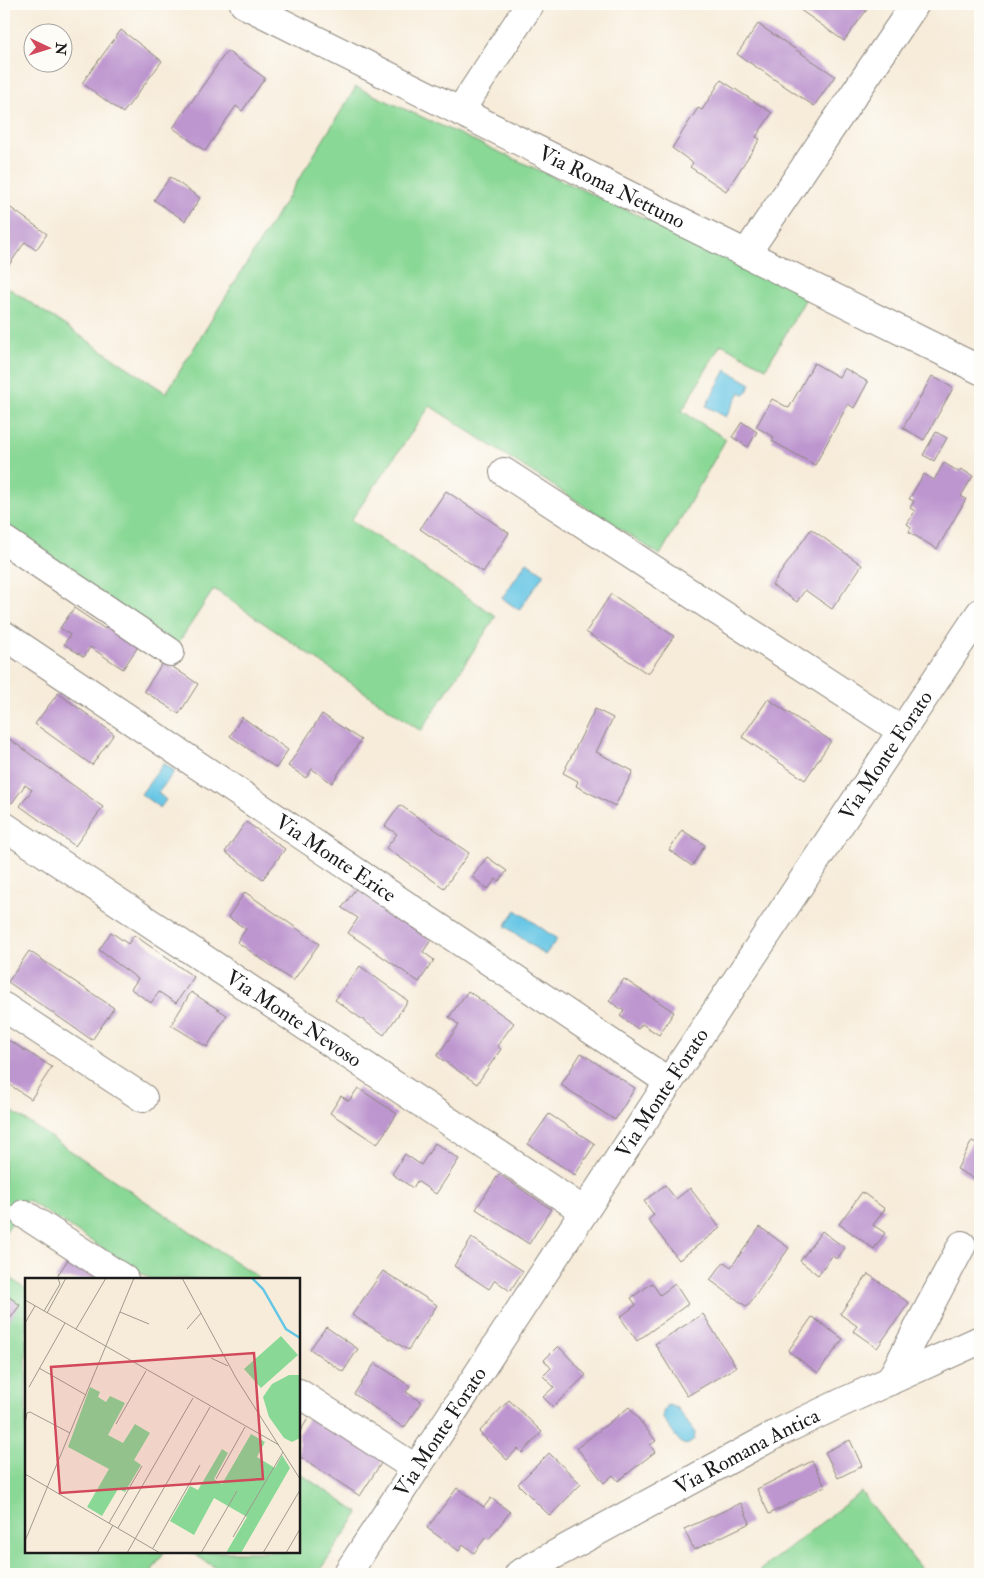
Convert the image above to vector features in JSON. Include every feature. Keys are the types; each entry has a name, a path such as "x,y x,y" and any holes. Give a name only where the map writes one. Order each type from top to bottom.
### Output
{"street":[{"name":"Via Roma Nettuno","path":"244,4 980,370"},
{"path":"460,111 530,4"},
{"path":"746,254 915,4"},
{"path":"504,472 902,731"},
{"path":"4,540 170,652"},
{"name":"Via Monte Forato","path":"347,1574 584,1211 980,613"},
{"name":"Via Monte Erice","path":"4,635 669,1082"},
{"name":"Via Monte Nevoso","path":"4,826 584,1211"},
{"path":"4,1007 143,1098"},
{"path":"24,1214 122,1278"},
{"path":"890,1381 962,1245"},
{"name":"Via Romana Antica","path":"519,1574 778,1433 980,1340"},
{"path":"300,1394 415,1468"}],"green space":[{"path":"356,87 809,293 766,368 721,344 682,411 726,439 660,555 430,406 351,520 496,616 421,731 214,589 177,645 4,527 4,459 7,454 4,452 4,285 166,393"},
{"path":"4,1106 258,1277 149,1278 27,1200 4,1234"},
{"path":"4,1274 25,1288 25,1553 163,1553 150,1574 4,1574"},
{"path":"300,1474 359,1513 317,1574 225,1574 193,1553 300,1553"},
{"path":"861,1492 925,1574 755,1574"}],"water":[{"path":"726,370 751,384 745,395 740,392 726,417 706,406"},
{"path":"527,562 544,574 519,610 502,598"},
{"path":"164,763 175,771 158,793 166,800 160,808 141,794"},
{"path":"516,910 557,939 545,955 505,926"},
{"path":"669,1405 677,1408 695,1433 694,1440 689,1444 685,1445 681,1442 663,1418 664,1410"}],"building":[{"path":"792,4 871,4 844,41"},
{"path":"758,24 835,76 814,106 737,54"},
{"path":"121,30 162,61 123,113 82,83"},
{"path":"227,51 265,78 242,111 236,106 205,151 173,128"},
{"path":"721,80 772,113 756,137 760,139 726,191 690,167 693,163 672,148 698,108 702,110"},
{"path":"170,177 200,198 185,221 154,200"},
{"path":"8,206 47,234 36,250 25,242 9,265 4,262 4,212"},
{"path":"814,363 839,377 844,368 868,382 854,408 848,404 815,465 772,441 774,437 756,427 772,399 789,408"},
{"path":"932,376 953,388 924,440 903,428"},
{"path":"742,422 757,432 748,447 732,437"},
{"path":"936,432 947,438 934,461 923,455"},
{"path":"944,463 959,472 961,469 973,476 961,496 966,499 937,549 909,532 911,527 907,524 915,511 910,508 914,501 909,499 924,474 934,480"},
{"path":"446,491 509,533 483,572 420,529"},
{"path":"811,529 862,565 832,609 805,590 797,602 772,585"},
{"path":"611,594 674,636 648,674 586,632"},
{"path":"74,608 105,629 112,618 143,639 123,669 90,647 84,657 64,644 70,635 60,628"},
{"path":"164,661 198,684 179,714 144,691"},
{"path":"58,693 114,734 92,765 35,724"},
{"path":"768,699 831,741 805,780 742,737"},
{"path":"595,709 613,718 596,752 633,771 615,806 576,786 578,781 563,773"},
{"path":"322,714 361,740 332,783 312,769 306,778 288,766"},
{"path":"242,717 288,750 276,768 230,736"},
{"path":"4,735 103,807 75,846 20,806 32,790 25,785 12,803 4,798"},
{"path":"400,805 469,853 444,888 386,848 397,834 385,826"},
{"path":"246,822 285,849 263,879 225,852"},
{"path":"682,830 705,845 692,866 669,850"},
{"path":"487,857 507,871 499,881 496,879 488,889 472,877"},
{"path":"356,888 431,940 423,952 434,960 419,982 348,933 358,918 342,908"},
{"path":"245,892 319,944 293,981 237,942 246,929 228,917"},
{"path":"111,932 128,944 134,935 194,977 176,1003 159,992 151,1003 131,989 138,979 99,950"},
{"path":"29,951 114,1008 92,1040 8,982"},
{"path":"360,966 408,1001 384,1035 335,1000"},
{"path":"624,979 674,1012 659,1035 642,1024 638,1029 620,1016 624,1011 609,1001"},
{"path":"468,991 514,1023 497,1046 501,1049 477,1084 437,1056 459,1025 449,1017"},
{"path":"191,992 227,1015 207,1047 171,1025"},
{"path":"8,1040 52,1067 31,1099 4,1081 4,1047"},
{"path":"581,1053 635,1088 615,1120 561,1085"},
{"path":"358,1088 397,1114 377,1144 330,1113 341,1096 349,1101"},
{"path":"549,1114 595,1144 575,1175 528,1144"},
{"path":"972,1141 980,1145 980,1182 957,1169"},
{"path":"435,1143 459,1159 436,1194 417,1181 413,1188 392,1174 405,1154 421,1165"},
{"path":"499,1174 551,1209 529,1244 476,1209"},
{"path":"665,1185 676,1199 690,1188 720,1228 679,1260 648,1220 654,1215 644,1201"},
{"path":"862,1192 885,1209 873,1225 885,1233 874,1249 839,1224"},
{"path":"760,1227 789,1248 747,1307 710,1280 724,1262 731,1267"},
{"path":"822,1231 845,1248 837,1259 832,1256 818,1275 800,1261"},
{"path":"472,1238 523,1271 510,1291 495,1280 489,1289 454,1266"},
{"path":"73,1252 112,1278 56,1278"},
{"path":"383,1271 437,1305 408,1350 352,1315"},
{"path":"868,1274 909,1303 877,1348 853,1331 857,1326 840,1314"},
{"path":"652,1283 660,1295 675,1284 688,1304 637,1341 620,1317 636,1305 631,1298"},
{"path":"4,1293 20,1305 4,1327"},
{"path":"703,1314 736,1367 687,1396 655,1344"},
{"path":"812,1317 843,1339 818,1373 788,1351"},
{"path":"326,1327 358,1349 343,1372 310,1349"},
{"path":"558,1346 586,1375 553,1407 543,1397 554,1387 543,1376 551,1368 544,1360"},
{"path":"375,1363 410,1386 406,1392 422,1402 404,1428 354,1394"},
{"path":"509,1400 542,1432 522,1453 518,1448 507,1460 479,1432"},
{"path":"629,1407 656,1441 650,1445 655,1452 618,1481 613,1475 604,1483 577,1448"},
{"path":"311,1414 385,1457 360,1496 300,1457 300,1431"},
{"path":"850,1440 862,1466 838,1478 825,1452"},
{"path":"549,1453 581,1484 550,1516 518,1484"},
{"path":"812,1461 825,1486 769,1514 757,1489"},
{"path":"457,1488 484,1507 491,1498 510,1512 489,1539 486,1537 474,1553 463,1544 459,1551 427,1528"},
{"path":"741,1503 750,1523 694,1550 684,1529"}]}
